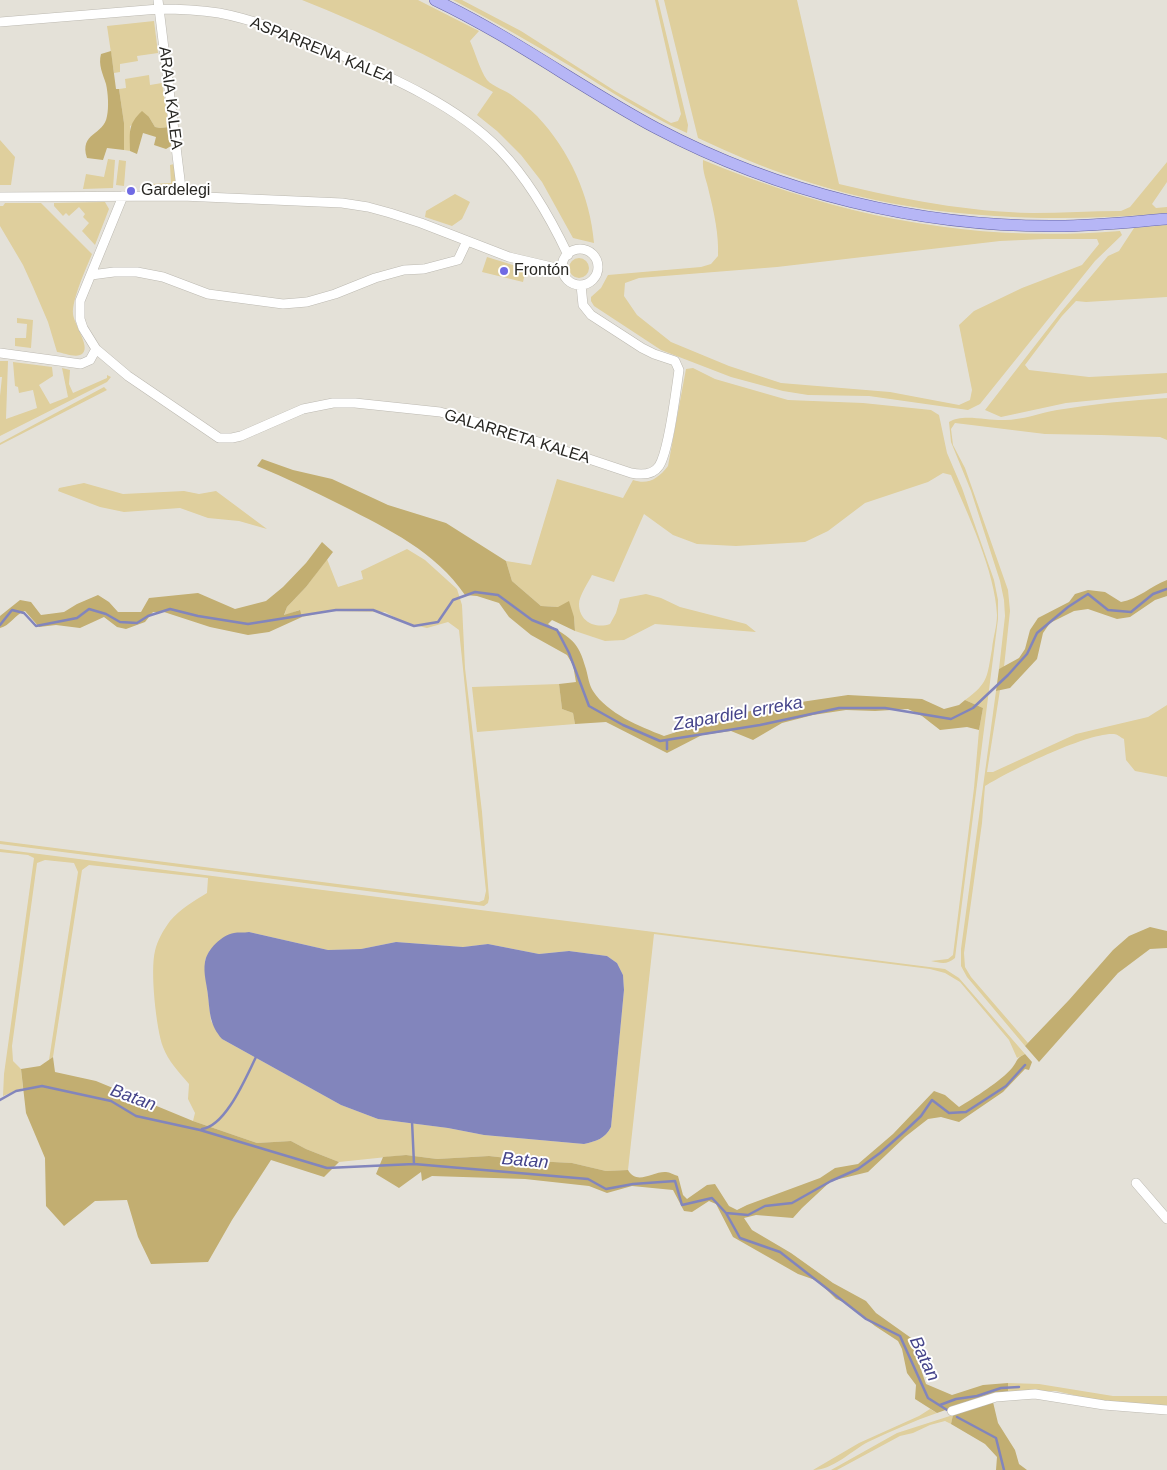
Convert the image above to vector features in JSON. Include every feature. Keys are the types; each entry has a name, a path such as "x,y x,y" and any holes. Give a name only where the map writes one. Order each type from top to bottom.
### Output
{"main road":[{"path":"435,0 518,44 631,114 696,148 740,166 835,198 902,213 977,222 1056,226 1099,225 1167,218"}],"street":[{"name":"ASPARRENA KALEA","path":"0,22 158,4 221,13 268,27 359,63 396,80 441,105 485,136 499,149 534,193 568,255"},
{"name":"ARAIA KALEA","path":"158,4 182,196"},
{"name":"GALARRETA KALEA","path":"124,196 80,301 79,310 83,328 96,349 128,376 220,438 242,436 309,407 333,403 355,403 440,412 490,426 640,475 654,471 659,466 666,445 679,370 678,364 675,361 642,348 591,315 584,305 581,285"},
{"path":"0,197 182,196 342,203 368,207 421,223 509,257 556,268 562,267"},
{"path":"91,275 137,272 163,277 208,294 283,304 307,302 335,294 375,278 404,270 424,268 458,260 467,241"},
{"path":"578,250 583,250 594,257 597,271 594,278 588,283 581,285 574,284 568,280 562,267 568,255 578,250"},
{"path":"0,353 81,364 90,360 96,349"},
{"path":"1136,1182 1167,1219"},
{"path":"952,1411 996,1397 1035,1394 1104,1405 1167,1410"}],"shaded area":[{"path":"302,0 418,0 479,31 470,41 484,76 493,85 510,94 537,116 549,130 568,159 583,191 592,225 594,243 573,238 542,182 521,155 497,131 477,115 493,92 399,43 351,20"},
{"path":"453,0 462,0 521,31 615,91 671,123 678,121 681,114 655,0 658,0 688,125 687,133 642,110 541,49"},
{"path":"664,0 797,0 839,184 911,200 984,210 1033,213 1121,211 1130,207 1167,162 1167,182 1152,204 1156,208 1167,207 1167,213 1073,218 1026,218 933,210 841,192 746,160 698,138"},
{"path":"154,21 158,53 137,56 138,61 120,64 120,72 114,73 107,26"},
{"path":"111,51 116,89 119,89 124,123 124,150 107,148 103,160 87,158 86,143 105,122 107,116 107,92 100,66 100,58 101,54"},
{"path":"149,75 150,85 162,83 169,127 155,127 149,117 130,126 130,151 124,150 124,123 119,89 126,88 125,79"},
{"path":"142,111 149,117 155,127 169,127 171,146 166,149 154,145 156,137 143,133 137,154 130,151 132,125"},
{"path":"0,140 15,157 11,185 0,185"},
{"path":"108,159 115,160 113,188 83,189 86,174 104,177"},
{"path":"119,160 126,161 124,186 116,185"},
{"path":"703,160 805,197 856,211 907,221 959,229 1011,233 1065,234 1120,231 1122,235 1095,261 980,404 968,410 869,396 808,395 783,391 731,377 661,350 594,306 591,301 591,297 601,288 608,275 701,267 711,264 718,256 716,224","holes":["1097,239 1099,244 1082,265 1022,288 974,311 959,325 972,390 970,400 959,405 890,392 781,383 729,366 671,342 637,315 624,296 625,283 639,278 777,267 1000,241"]},
{"path":"174,164 176,182 174,187 171,189 151,188 151,184 171,183 170,165"},
{"path":"455,194 470,202 462,219 452,226 425,217 426,211"},
{"path":"105,202 109,209 95,245 82,231 89,223 83,217 85,214 79,207 69,216 66,213 63,216 54,206 54,203"},
{"path":"5,203 41,203 92,254 73,308 74,318 85,345 85,350 81,355 74,356 57,352 48,322 33,287 23,265 0,226 0,206 3,206"},
{"path":"1167,225 1167,297 1076,301 1062,316 1025,365 1029,370 1089,377 1167,373 1167,393 1066,403 1001,417 985,410 1061,312 1108,256 1119,251 1134,228"},
{"name":"Frontón","path":"487,257 526,269 523,282 482,272"},
{"path":"579,258 586,261 589,268 586,275 579,278 572,275 569,268 572,261"},
{"path":"17,318 33,320 31,348 15,346 15,338 26,338 27,324 17,323"},
{"path":"0,361 8,361 6,419 37,408 33,390 19,393 18,387 15,386 13,362 52,367 53,376 39,385 50,404 68,397 62,368 70,370 69,384 73,393 107,378 107,375 111,377 107,382 0,436 2,377 0,377"},
{"path":"693,368 715,379 788,400 863,403 931,410 939,415 947,453 962,488 994,580 998,600 998,619 955,958 947,963 931,961 948,959 953,955 983,708 965,700 979,689 986,678 997,615 986,562 951,475 943,473 928,482 865,503 828,531 805,542 736,546 697,544 673,535 644,514 614,582 592,575 579,601 580,610 585,620 599,626 610,624 620,599 646,594 661,598 680,607 746,624 756,632 655,624 624,640 605,641 575,631 574,617 558,607 541,606 512,581 506,561 531,565 557,479 623,498 633,480 643,482 652,480 664,471 668,466 686,369"},
{"path":"104,387 107,390 0,445 0,443"},
{"path":"1167,398 1167,440 1160,437 1045,434 955,423 951,429 953,445 965,468 1008,590 1010,611 1004,667 999,669 1005,616 1004,600 1000,581 971,491 951,442 949,422 961,418 1011,420 1084,406"},
{"path":"262,459 293,470 332,479 388,505 446,523 506,561 512,581 541,606 558,607 569,601 574,617 575,631 552,620 548,624 568,637 577,646 593,691 615,713 664,736 726,716 781,705 848,695 922,699 944,709 959,705 965,700 983,708 979,730 967,727 940,730 922,716 908,709 846,710 813,715 782,723 753,740 731,731 702,735 667,753 606,722 575,724 573,713 562,709 559,684 576,682 573,665 567,655 531,635 509,617 499,603 477,596 465,595 440,566 410,543 343,506 257,466"},
{"path":"84,483 123,494 184,491 199,494 216,491 267,529 239,521 208,518 180,508 124,512 100,507 58,491 59,488"},
{"path":"322,542 333,552 306,587 287,607 284,615 300,610 302,617 269,632 248,635 210,627 164,612 153,612 145,622 126,629 117,627 104,617 80,628 56,625 39,627 25,611 0,628 0,616 20,600 31,602 41,615 64,612 98,595 109,602 118,612 141,612 149,598 198,593 235,609 266,601 283,587 306,563"},
{"path":"407,549 425,560 457,589 462,605 465,668 482,812 489,898 488,903 484,906 0,844 0,841 479,902 484,900 486,891 459,630 448,622 427,628 405,623 385,612 329,611 302,617 299,610 284,616 287,607 306,587 327,559 338,587 363,579 361,571"},
{"path":"1167,580 1167,596 1155,600 1130,617 1117,619 1088,609 1074,611 1050,623 1043,633 1037,659 1010,688 996,691 999,669 1019,658 1025,649 1030,630 1038,618 1069,602 1075,594 1088,590 1105,592 1121,602 1133,598"},
{"path":"559,684 562,709 573,713 575,724 477,732 472,687"},
{"path":"1000,690 987,772 993,772 1076,734 1148,717 1167,705 1167,777 1135,771 1126,760 1124,739 1114,734 1086,739 1068,746 1030,762 985,786 982,823 964,953 965,967 971,977 1028,1043 1025,1046 967,977 961,966 961,949 996,691"},
{"path":"0,849 945,969 959,978 1025,1054 1017,1058 1009,1040 960,982 945,973 930,969 654,934 628,1170 606,1171 572,1163 489,1156 437,1159 406,1155 339,1162 291,1141 257,1143 193,1121 195,1113 188,1099 189,1084 168,1057 160,1038 154,999 153,971 155,951 161,935 174,917 192,902 207,893 208,878 89,865 82,870 53,1057 49,1060 78,872 74,863 45,860 37,863 12,1046 13,1061 21,1069 23,1088 3,1096 4,1074 34,858 28,855 0,852","holes":["249,932 328,950 361,949 396,942 463,947 488,944 539,954 569,951 607,956 617,963 623,975 624,990 611,1127 609,1131 600,1139 584,1144 484,1135 448,1128 378,1119 341,1105 222,1039 211,1021 205,971 205,960 210,950"]},
{"path":"1150,927 1167,931 1167,948 1150,949 1118,973 1039,1062 1025,1046 1113,950 1129,936"},
{"path":"1025,1054 1032,1062 1029,1070 1025,1069 1003,1092 959,1122 941,1117 928,1119 905,1137 868,1172 831,1181 793,1218 756,1215 744,1218 752,1230 791,1253 833,1283 866,1301 876,1313 914,1340 918,1361 926,1384 952,1395 983,1385 1008,1383 1008,1393 971,1401 937,1413 915,1399 916,1385 907,1373 902,1349 898,1341 846,1303 836,1299 818,1281 798,1274 733,1237 716,1204 709,1201 692,1212 684,1211 673,1190 632,1186 607,1193 589,1186 525,1179 432,1176 422,1181 421,1172 399,1188 376,1174 383,1157 406,1155 437,1159 489,1156 572,1163 606,1171 628,1170 636,1177 646,1177 661,1172 668,1172 678,1176 683,1195 687,1199 707,1185 715,1184 729,1206 737,1210 820,1178 835,1168 858,1164 893,1134 934,1091 945,1095 959,1107 1001,1078"},
{"path":"53,1057 55,1072 96,1081 193,1121 257,1143 291,1141 339,1162 324,1177 271,1160 232,1220 208,1262 151,1264 138,1237 127,1200 95,1201 64,1226 46,1206 45,1158 26,1113 21,1069 40,1066"},
{"path":"1008,1383 1039,1384 1113,1396 1167,1396 1167,1407 1091,1399 1056,1391 1008,1393"},
{"path":"993,1402 998,1423 1015,1450 1019,1464 1027,1470 996,1470 997,1457 985,1444 951,1424 953,1415"},
{"path":"930,1409 937,1413 902,1426 868,1442 828,1467 813,1470 859,1443 919,1416"},
{"path":"953,1415 951,1424 945,1421 900,1436 837,1470 831,1470 897,1433"}],"water":[{"path":"249,932 328,950 361,949 396,942 463,947 488,944 539,954 569,951 607,956 617,963 623,975 624,990 611,1127 609,1131 603,1137 584,1144 484,1135 448,1128 378,1119 341,1105 222,1039 215,1029 210,1014 205,975 206,957 216,943 229,934"}],"waterway":[{"name":"Zapardiel erreka","path":"0,625 12,610 24,613 36,626 77,618 89,609 106,614 120,622 137,623 148,616 170,609 198,616 248,624 336,610 373,610 414,626 438,622 453,600 475,592 498,595 532,620 557,630 569,653 589,706 623,725 660,741 760,725 839,708 885,708 951,719 973,708 1027,654 1037,633 1068,607 1088,594 1108,610 1131,612 1153,594 1167,589"},
{"path":"667,740 667,749"},
{"path":"202,1129 211,1126 227,1110 241,1088 256,1057"},
{"path":"726,1213 748,1215 765,1206 792,1203 831,1181 858,1169 880,1153 921,1116 932,1100 949,1113 966,1112 1006,1086 1025,1065"},
{"name":"Batan","path":"0,1100 16,1091 42,1086 111,1101 136,1116 200,1130 327,1168 414,1164 588,1179 606,1189 633,1184 675,1181 682,1205 712,1198 726,1213 740,1238 780,1252 866,1319 900,1336 928,1398 947,1410"},
{"path":"412,1121 414,1164"},
{"path":"940,1405 1001,1388 1019,1387"},
{"name":"Batan","path":"957,1417 996,1438 1004,1470"}],"place":[{"name":"Gardelegi","path":"131,191"},
{"name":"Frontón","path":"504,271"}]}
